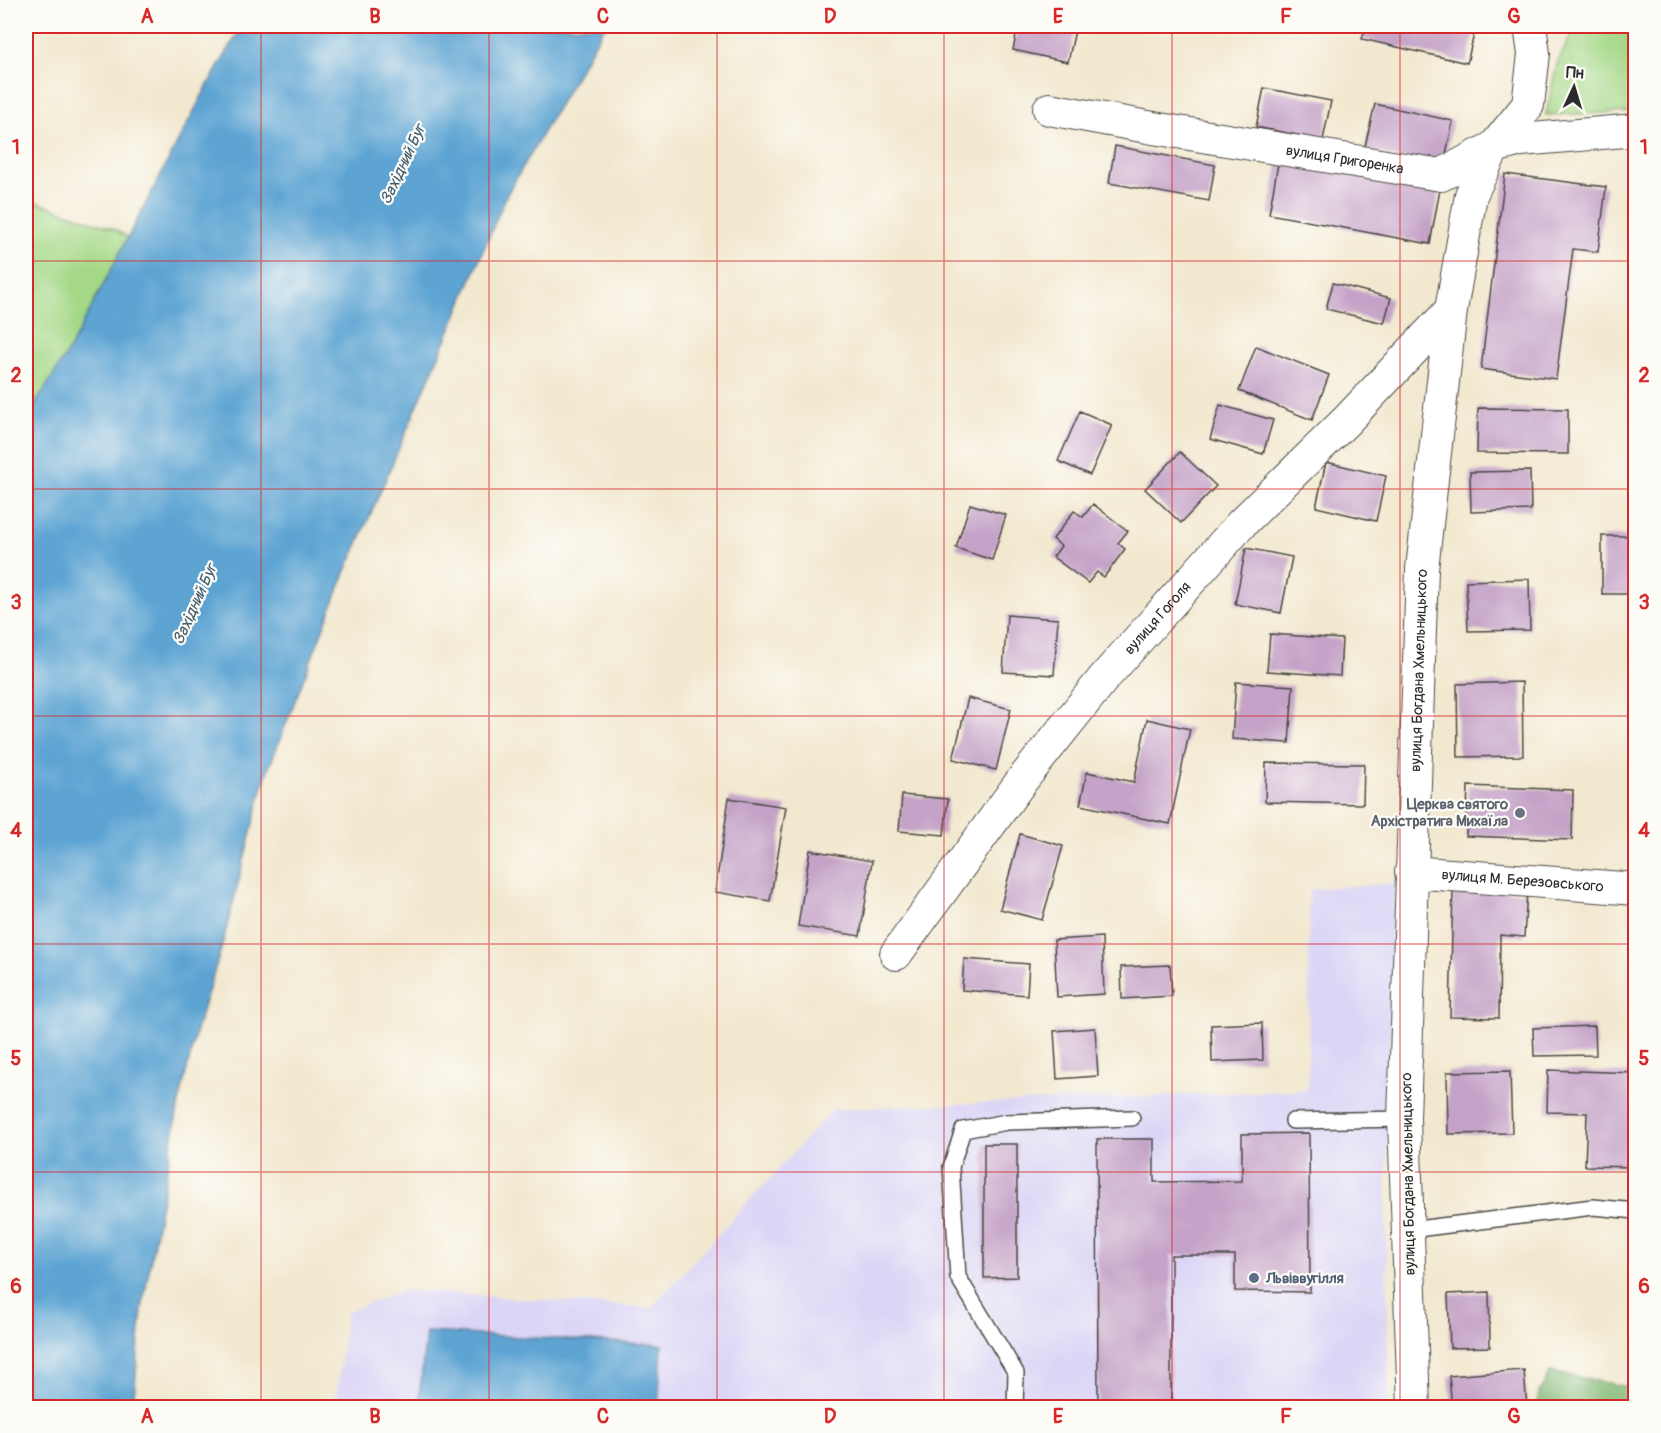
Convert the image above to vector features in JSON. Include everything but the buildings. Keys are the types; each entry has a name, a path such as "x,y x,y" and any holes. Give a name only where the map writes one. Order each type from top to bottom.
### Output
{"street":[{"name":"вулиця Богдана Хмельницького","path":"1414,1407 1404,1119 1422,569 1451,310 1471,195 1494,147 1528,105 1534,54 1530,26"},
{"name":"вулиця Григоренка","path":"1049,109 1441,175 1494,147 1521,140 1635,130"},
{"name":"вулиця Гоголя","path":"896,954 1023,779 1103,679 1241,524 1347,420 1451,310"},
{"name":"вулиця М. Березовського","path":"1411,872 1635,889"}],"lane":[{"path":"1015,1407 1016,1373 958,1277 951,1167 963,1131 1007,1122 1132,1118"},
{"path":"1293,1121 1404,1119"},
{"path":"1409,1230 1593,1208 1635,1211"}],"shaded area":[{"path":"1394,883 1386,1214 1389,1407 335,1408 346,1312 404,1290 651,1308 833,1109 1308,1090 1309,889"}],"green space":[{"path":"1575,26 1628,26 1635,32 1635,112 1546,115 1557,64"},
{"path":"26,203 39,203 114,229 144,247 26,503"},
{"path":"1550,1372 1635,1388 1635,1407 1536,1407 1539,1393"}],"water":[{"name":"Західний Буг","path":"242,26 605,26 506,196 343,578 265,778 222,946 196,1031 179,1103 142,1309 133,1407 26,1407 26,419 69,350 206,88"},
{"path":"426,1332 662,1345 658,1407 418,1407"}],"place":[{"name":"Церква святого Архістратига Михаїла","path":"1520,813"},
{"name":"Львіввугілля","path":"1254,1278"}]}
